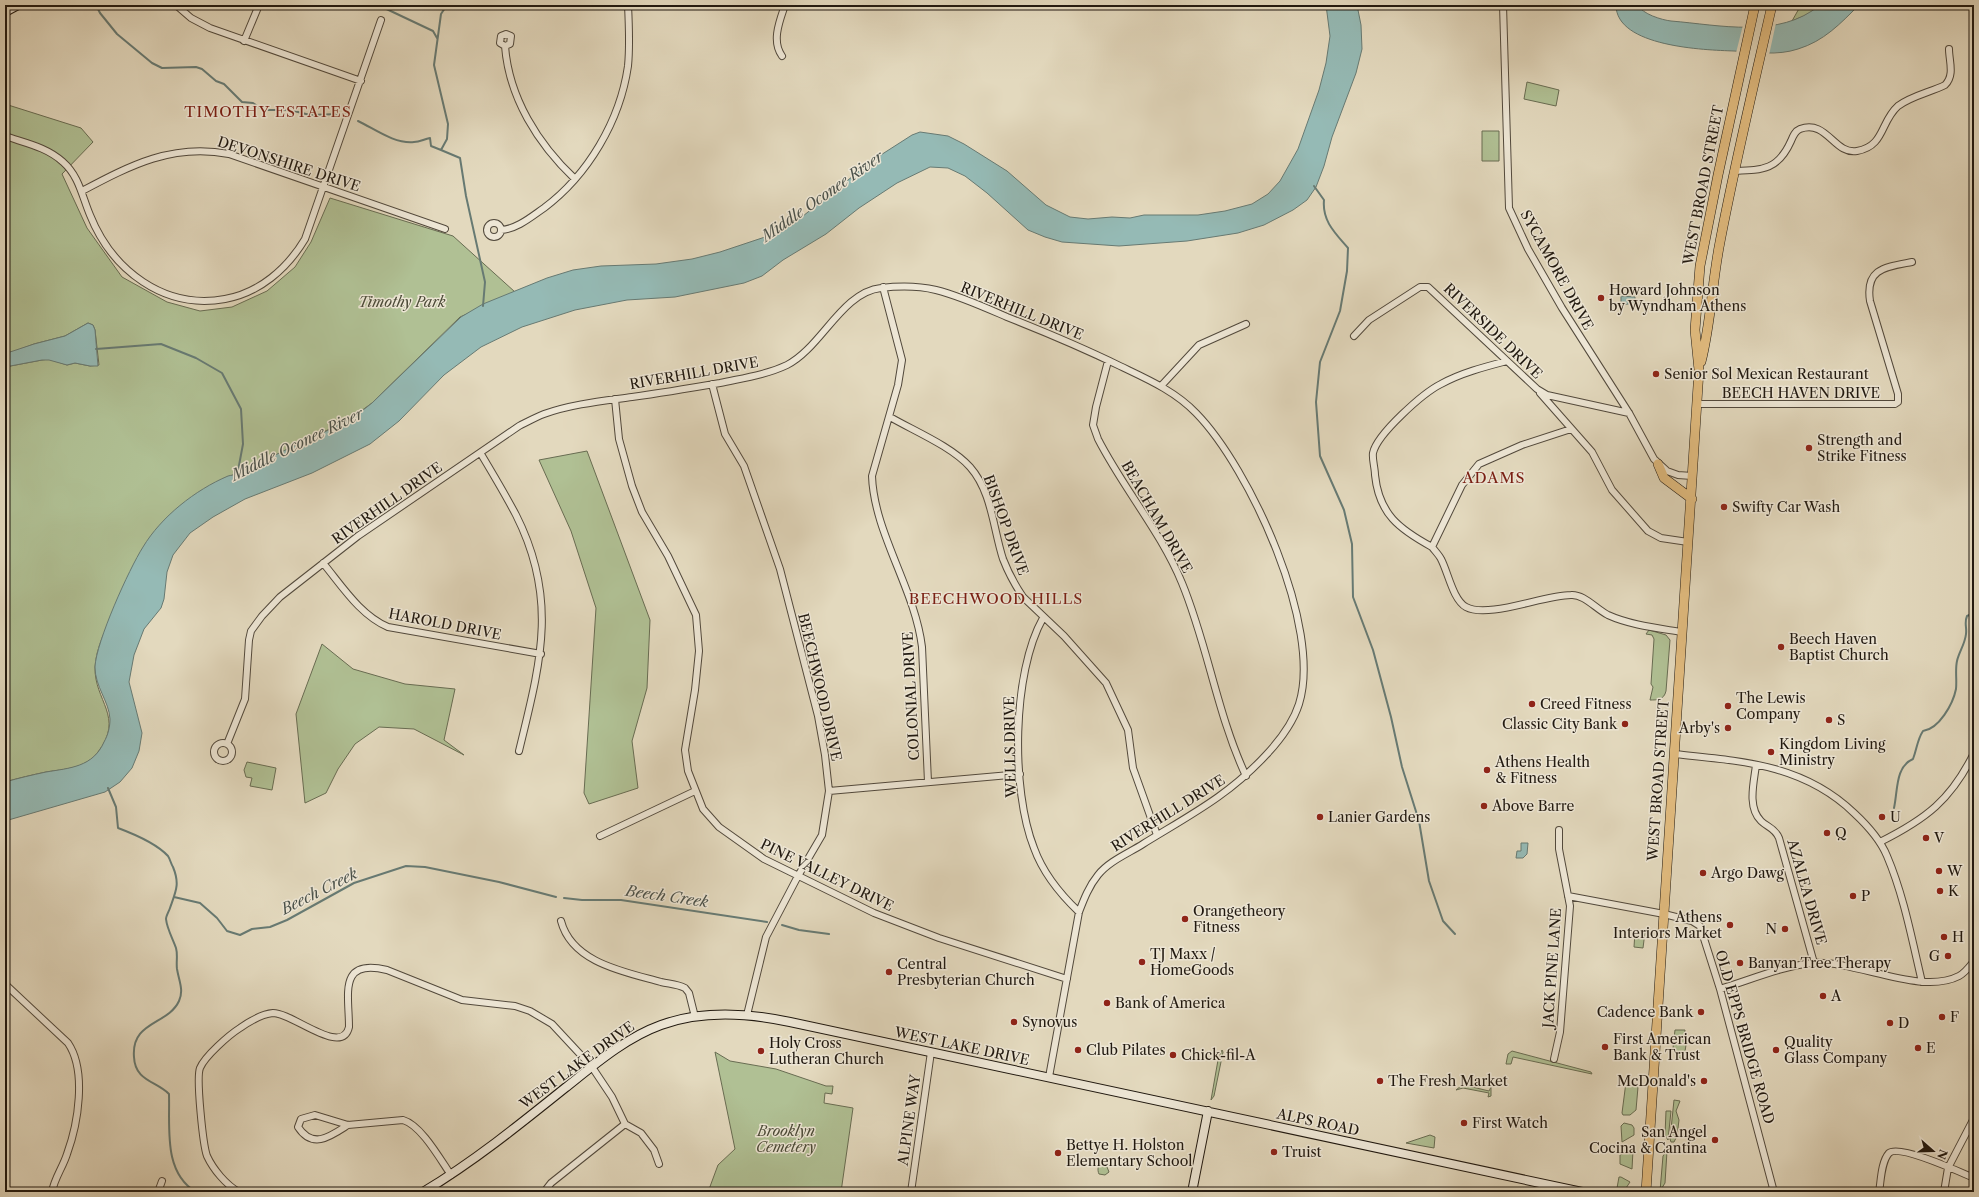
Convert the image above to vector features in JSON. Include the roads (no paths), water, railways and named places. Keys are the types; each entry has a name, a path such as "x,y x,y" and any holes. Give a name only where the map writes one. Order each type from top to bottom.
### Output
{"main road":[{"path":"5,12 18,5"},
{"name":"WEST BROAD STREET","path":"1646,1192 1681,632 1692,499 1692,476 1699,370 1695,330 1698,292 1708,226 1755,5"},
{"name":"WEST BROAD STREET","path":"1699,370 1708,331 1714,275 1734,171 1772,5"},
{"path":"1708,226 1723,228"},
{"path":"1658,464 1664,478 1692,499"},
{"name":"WEST LAKE DRIVE","path":"423,1192 451,1175 592,1067 649,1029 672,1021 694,1017 747,1015 777,1019 1007,1070 1049,1077"},
{"name":"ALPS ROAD","path":"1049,1077 1582,1192"},
{"path":"1192,1192 1208,1111"}],"street":[{"path":"176,5 182,12 201,23 244,41 361,81"},
{"path":"244,41 259,5"},
{"path":"501,230 513,228 534,215 559,195 587,164 603,139 624,83 629,56 628,5"},
{"path":"782,56 777,47 777,41 779,23 785,5"},
{"name":"SYCAMORE DRIVE","path":"1503,5 1509,208 1528,249 1562,308 1629,413 1658,464"},
{"path":"5,136 42,148 53,154 72,172 82,190 94,224 116,257 131,275 159,292 171,296 209,301 244,294 275,276 287,264 305,239 381,20"},
{"path":"505,46 509,74 526,116 536,135 562,167 575,179"},
{"path":"1734,171 1758,170 1772,166 1784,153 1795,133 1804,128 1821,130 1843,148 1850,151 1869,147 1879,137 1888,120 1900,105 1945,85 1950,81 1951,74 1949,49"},
{"name":"DEVONSHIRE DRIVE","path":"82,190 126,169 172,153 192,150 212,151 229,154 444,229"},
{"name":"BEECH HAVEN DRIVE","path":"1697,404 1895,404 1898,402 1898,394 1870,301 1869,289 1870,282 1876,272 1889,266 1912,262"},
{"name":"RIVERHILL DRIVE","path":"227,744 245,699 249,640 251,631 262,616 280,597 358,536 481,454 519,426 544,414 578,405 760,375 789,364 808,349 858,296 870,290 883,287 913,287 936,290 1050,334 1161,386 1180,398 1197,413 1218,439 1240,473 1276,549 1292,596 1301,631 1304,663 1303,686 1299,705 1279,741 1246,776 1206,807 1107,866 1099,874 1085,896 1079,912 1049,1077"},
{"name":"COLONIAL DRIVE","path":"883,287 902,360 898,385 890,417 874,465 872,487 891,550 920,626 928,782"},
{"name":"RIVERSIDE DRIVE","path":"1354,336 1369,320 1420,287 1428,287 1537,389 1592,452 1618,498 1648,531 1661,538 1688,542"},
{"path":"1161,386 1199,345 1246,324"},
{"name":"BEACHAM DRIVE","path":"1108,361 1093,425 1098,438 1162,546 1181,582 1197,624 1222,714 1236,754 1246,776"},
{"path":"1507,361 1456,376 1439,385 1387,430 1373,453 1377,491 1386,512 1394,522 1414,537 1432,547 1441,558 1458,599 1464,606 1490,610 1572,594 1587,601 1607,614 1627,622 1681,632"},
{"name":"BEECHWOOD DRIVE","path":"712,384 725,434 744,466 780,569 818,716 825,755 829,791 822,835 798,876 766,938 747,1015"},
{"name":"RIVERSIDE DRIVE","path":"1537,389 1547,395 1629,413"},
{"name":"PINE VALLEY DRIVE","path":"615,399 619,439 632,486 642,512 671,563 696,615 699,652 695,690 685,750 688,771 703,809 719,828 764,859 874,913 939,938 1067,979"},
{"name":"BISHOP DRIVE","path":"890,417 959,457 976,476 991,510 1004,560 1023,597 1043,618 1064,636 1106,684 1128,730 1133,768 1157,835"},
{"path":"1432,547 1462,485 1479,464 1522,445 1571,429"},
{"path":"481,454 516,515 529,547 539,583 542,605 541,654 519,751"},
{"path":"1658,464 1667,471 1678,475 1692,476"},
{"name":"HAROLD DRIVE","path":"323,563 367,616 388,627 541,654"},
{"name":"WELLS DRIVE","path":"1043,618 1036,631 1026,659 1021,690 1019,732 1020,774 1028,831 1034,850 1050,880 1067,901 1079,912"},
{"path":"1880,842 1914,823 1944,800 1960,780 1974,753"},
{"path":"1674,754 1756,765 1794,774 1825,789 1865,824 1880,842 1897,884 1922,982"},
{"name":"AZALEA DRIVE","path":"1756,765 1754,806 1760,820 1774,830 1779,838 1814,963"},
{"path":"829,791 1020,774"},
{"path":"600,836 695,791"},
{"name":"JACK PINE LANE","path":"1554,1059 1560,1032 1570,906 1559,849 1560,830"},
{"path":"1568,896 1664,914"},
{"name":"OLD EPPS BRIDGE ROAD","path":"1664,914 1692,921 1700,926 1720,989 1774,1192"},
{"path":"561,921 564,932 571,942 588,956 627,974 685,988 689,993 694,1017"},
{"path":"1720,989 1792,967 1814,963 1831,964 1922,982 1959,976 1974,961"},
{"path":"239,1192 225,1180 207,1155 200,1110 200,1068 211,1053 238,1029 265,1014 275,1013 292,1019 325,1035 336,1039 343,1038 349,1027 349,982 353,973 361,968 376,967 387,970 462,1000 515,1006 530,1011 552,1024 592,1067 612,1097 625,1124 641,1133 654,1150 659,1164"},
{"path":"5,984 68,1043 74,1053 78,1065 79,1082 74,1131 67,1155 52,1192"},
{"name":"ALPINE WAY","path":"911,1192 931,1052"},
{"path":"348,1125 324,1139 317,1140 308,1137 298,1127 301,1119 315,1115 348,1125 403,1120 409,1122 421,1134 451,1175"},
{"path":"1944,1192 1948,1168 1974,1118"},
{"path":"544,1192 551,1183 625,1124"},
{"path":"1879,1192 1884,1164 1890,1152 1896,1150 1974,1178"},
{"path":"158,1192 162,1181"}],"water":[{"path":"1326,5 1357,5 1361,25 1362,49 1356,73 1332,137 1324,166 1316,187 1307,200 1293,210 1264,225 1238,233 1187,241 1119,246 1062,242 1028,230 987,193 965,176 948,168 930,167 897,183 859,208 826,234 783,260 762,276 744,283 675,297 627,300 575,310 522,327 481,347 444,375 399,421 370,444 312,473 245,499 213,517 190,533 173,555 167,572 164,599 161,608 144,629 134,655 129,682 142,733 139,751 132,768 120,782 105,792 5,821 5,782 80,765 94,757 105,739 110,725 110,719 107,706 97,681 95,667 97,656 114,606 137,557 159,525 191,497 203,489 228,476 238,474 333,428 357,414 372,403 461,317 483,304 547,278 573,270 601,266 656,264 692,259 720,252 780,232 803,216 873,160 912,135 920,132 948,136 964,144 1007,171 1046,205 1070,217 1088,219 1112,217 1130,218 1144,215 1198,215 1225,211 1252,204 1268,194 1280,181 1298,149 1319,90 1326,63 1330,36"},
{"path":"1616,5 1638,5 1648,14 1667,20 1729,27 1748,27 1768,26 1786,22 1804,16 1820,5 1859,5 1824,37 1807,46 1790,51 1766,53 1684,47 1646,38 1630,30 1620,19"},
{"path":"1621,296 1635,297 1635,303 1621,305"},
{"path":"88,323 93,325 95,330 98,366 75,363 67,365 49,360 42,360 5,367 5,355 7,353 65,336"},
{"path":"1521,843 1528,843 1527,854 1523,858 1516,858 1517,851 1521,851"}],"waterway":[{"path":"96,5 100,13 117,34 152,63 162,68 196,67 202,69 216,81 224,84 242,102 253,103 263,110 290,110 310,115 339,114"},
{"path":"378,5 433,31 437,38"},
{"path":"447,5 441,14 434,65 448,124 447,139 441,150 460,158 466,196 485,282 483,306"},
{"path":"358,121 399,141 416,142 430,138 431,146 441,150"},
{"path":"1314,186 1324,200 1325,214 1330,226 1348,248 1347,271 1340,311 1320,362 1316,402 1320,456 1344,510 1352,544 1353,597 1373,650 1391,717 1402,767 1419,821 1429,881 1443,921 1455,934"},
{"name":"Middle Oconee River","path":"96,349 161,344 196,358 222,373 241,409 243,444 237,476"},
{"path":"1894,808 1900,773 1907,763 1913,759 1919,738 1923,731 1929,729 1940,721 1952,702 1956,689 1957,661 1965,638 1966,618 1974,613"},
{"path":"108,788 116,807 118,828 144,839 163,851 169,857 175,873 177,883 166,919 177,951 177,969 181,985 181,993 179,1001 174,1009 167,1015 151,1024 138,1036 135,1045 134,1057 135,1065 142,1076 169,1094 169,1135 173,1161 178,1173 185,1183 196,1192"},
{"name":"Beech Creek","path":"174,897 200,903 217,918 227,931 240,935 252,929 270,927 287,920 354,883 406,866 425,867 499,882 556,897"},
{"name":"Beech Creek","path":"564,898 582,900 621,900 767,922"},
{"name":"Beech Creek","path":"782,925 799,930 829,934"}],"place":[{"name":"Howard Johnson by Wyndham Athens","path":"1601,298"},
{"name":"Senior Sol Mexican Restaurant","path":"1656,374"},
{"name":"Strength and Strike Fitness","path":"1809,448"},
{"name":"Swifty Car Wash","path":"1724,507"},
{"name":"Beech Haven Baptist Church","path":"1781,647"},
{"name":"Creed Fitness","path":"1532,704"},
{"name":"The Lewis Company","path":"1728,706"},
{"name":"S","path":"1829,720"},
{"name":"Classic City Bank","path":"1625,724"},
{"name":"Arby's","path":"1728,728"},
{"name":"Kingdom Living Ministry","path":"1771,752"},
{"name":"Athens Health & Fitness","path":"1487,770"},
{"name":"Above Barre","path":"1484,806"},
{"name":"Lanier Gardens","path":"1320,817"},
{"name":"U","path":"1882,817"},
{"name":"Q","path":"1827,833"},
{"name":"V","path":"1926,838"},
{"name":"W","path":"1939,871"},
{"name":"Argo Dawg","path":"1703,873"},
{"name":"K","path":"1940,891"},
{"name":"P","path":"1853,896"},
{"name":"Orangetheory Fitness","path":"1185,919"},
{"name":"Athens Interiors Market","path":"1730,925"},
{"name":"N","path":"1785,929"},
{"name":"H","path":"1944,937"},
{"name":"G","path":"1948,956"},
{"name":"TJ Maxx / HomeGoods","path":"1142,962"},
{"name":"Banyan Tree Therapy","path":"1740,963"},
{"name":"Central Presbyterian Church","path":"889,972"},
{"name":"A","path":"1823,996"},
{"name":"Bank of America","path":"1107,1003"},
{"name":"Cadence Bank","path":"1701,1012"},
{"name":"F","path":"1942,1017"},
{"name":"Synovus","path":"1014,1022"},
{"name":"D","path":"1890,1023"},
{"name":"First American Bank & Trust","path":"1605,1047"},
{"name":"E","path":"1918,1048"},
{"name":"Club Pilates","path":"1078,1050"},
{"name":"Quality Glass Company","path":"1776,1050"},
{"name":"Holy Cross Lutheran Church","path":"761,1051"},
{"name":"Chick-fil-A","path":"1173,1055"},
{"name":"The Fresh Market","path":"1380,1081"},
{"name":"McDonald's","path":"1704,1081"},
{"name":"First Watch","path":"1464,1123"},
{"name":"San Angel Cocina & Cantina","path":"1715,1140"},
{"name":"Truist","path":"1274,1152"},
{"name":"Bettye H. Holston Elementary School","path":"1058,1153"}],"district":[{"name":"TIMOTHY ESTATES","path":"268,111"},
{"name":"ADAMS","path":"1494,477"},
{"name":"BEECHWOOD HILLS","path":"996,598"}],"park label":[{"name":"Timothy Park","path":"402,302"},
{"name":"Brooklyn Cemetery","path":"786,1140"}]}
